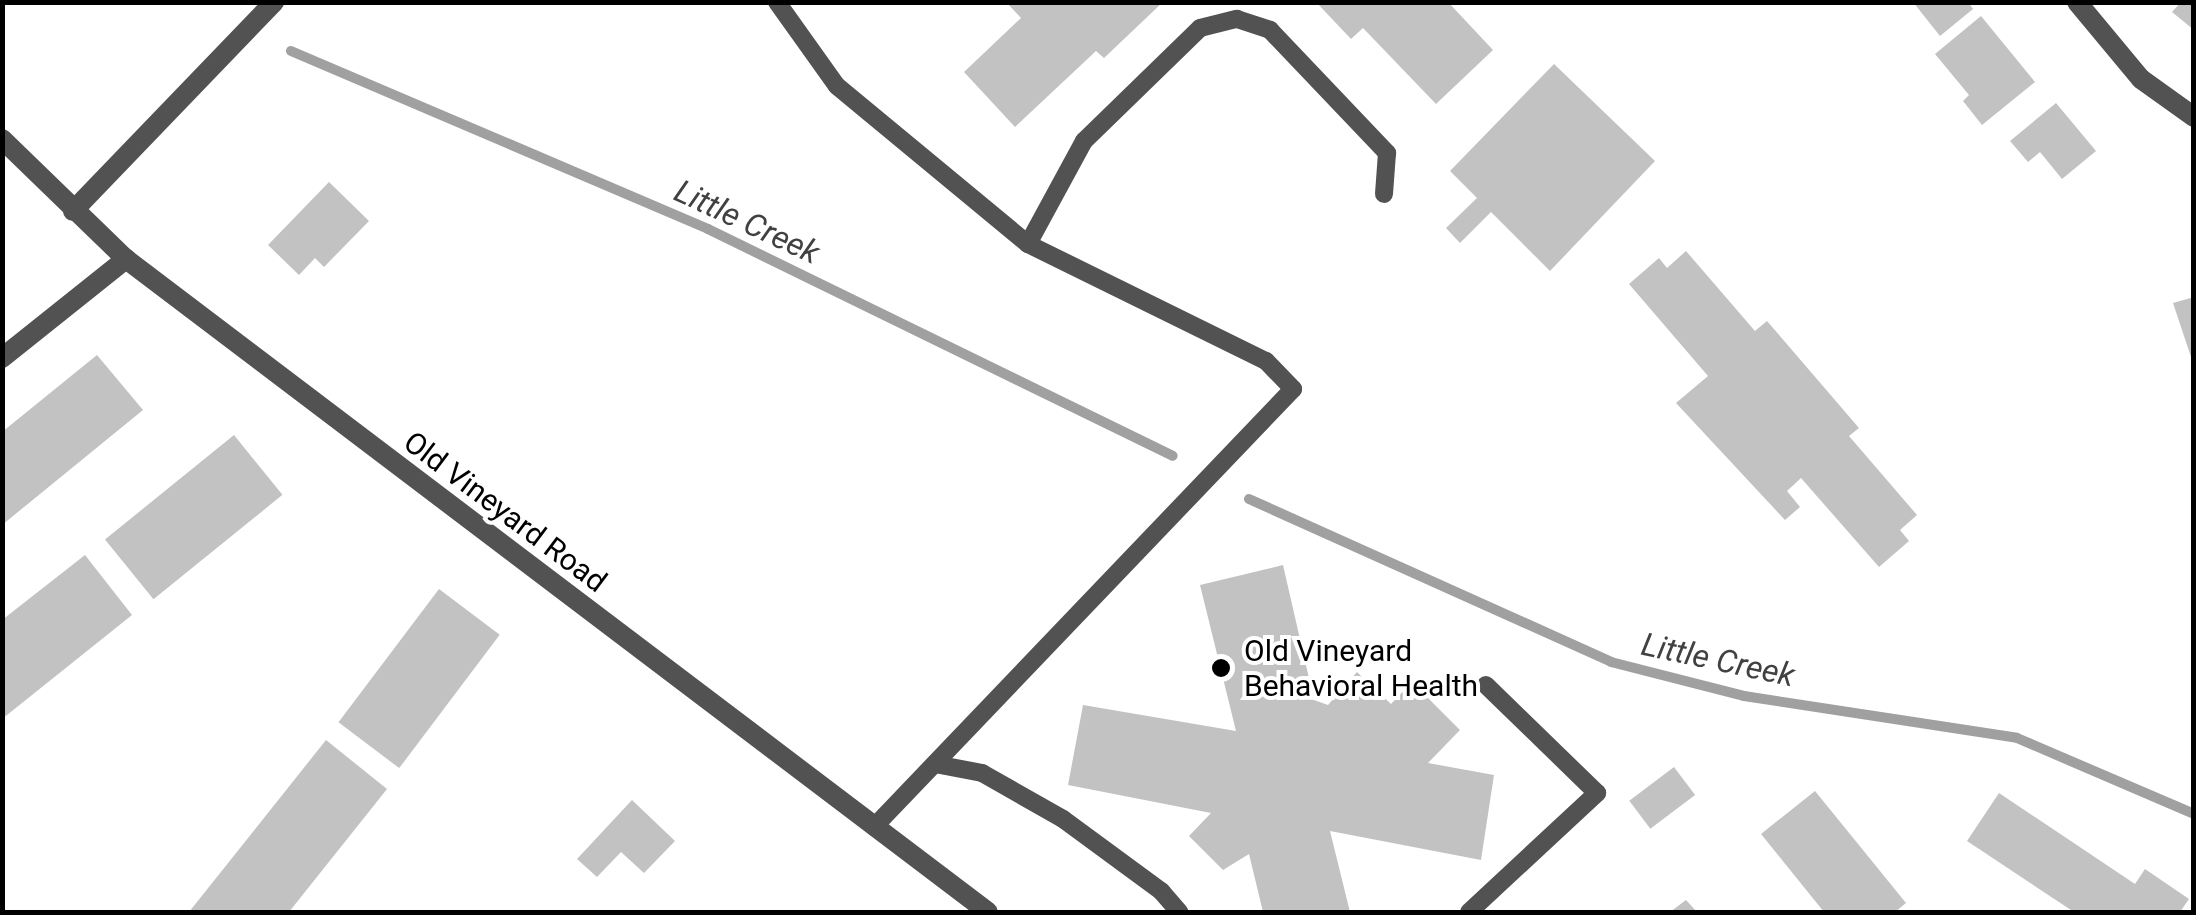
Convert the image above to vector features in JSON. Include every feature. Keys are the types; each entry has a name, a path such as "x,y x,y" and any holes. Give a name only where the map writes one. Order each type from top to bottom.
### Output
{"street":[{"path":"73,211 274,2"},
{"path":"2078,2 2141,79 2194,117"},
{"name":"Old Vineyard Road","path":"2,139 126,259 988,912"},
{"path":"2,358 126,259"}],"lane":[{"path":"777,2 837,86 1028,244 1266,361 1293,389 874,827"},
{"path":"1028,244 1084,141 1200,28 1237,20 1270,30 1386,153 1384,194"},
{"path":"1469,912 1596,793 1486,685"},
{"path":"936,764 982,774 1063,819 1161,891 1179,912"}],"building":[{"path":"1006,2 1163,2 1104,58 1096,51 1015,127 964,72 1021,18"},
{"path":"1316,2 1448,2 1493,50 1436,104 1363,28 1351,39"},
{"path":"1913,2 1968,2 1973,9 1940,36"},
{"path":"2181,2 2194,2 2194,30 2172,12"},
{"path":"1981,16 2035,82 1982,125 1963,101 1969,95 1935,54"},
{"path":"1554,64 1655,161 1550,271 1491,212 1460,243 1446,228 1477,198 1450,171"},
{"path":"2056,103 2096,151 2062,179 2040,152 2028,162 2010,141"},
{"path":"329,182 369,221 324,267 315,258 299,275 268,245"},
{"path":"1686,251 1755,331 1767,321 1859,428 1849,436 1917,515 1900,530 1909,541 1879,567 1801,478 1787,491 1800,507 1785,520 1676,403 1708,376 1629,284 1659,258 1667,268"},
{"path":"2194,297 2194,363 2193,363 2173,303"},
{"path":"97,355 143,410 2,525 2,432"},
{"path":"234,435 282,495 153,599 105,539"},
{"path":"85,555 132,615 2,719 2,620"},
{"path":"1283,565 1314,700 1328,705 1357,672 1391,704 1412,682 1460,730 1428,763 1494,775 1481,860 1330,831 1350,912 1263,912 1249,854 1223,870 1189,836 1211,813 1068,785 1083,705 1236,731 1200,585"},
{"path":"439,589 500,635 399,768 338,722"},
{"path":"326,740 387,789 289,912 189,912"},
{"path":"1674,767 1695,795 1650,829 1629,801"},
{"path":"1815,791 1906,903 1895,912 1824,912 1761,834"},
{"path":"1999,793 2135,884 2145,869 2189,899 2180,912 2074,912 1967,841"},
{"path":"632,800 675,841 644,873 621,852 597,877 577,859"},
{"path":"1686,900 1697,912 1670,912"}],"waterway":[{"name":"Little Creek","path":"291,51 708,229 1173,456"},
{"name":"Little Creek","path":"1249,499 1611,662 1744,696 2017,738 2194,814"}],"place":[{"name":"Old Vineyard Behavioral Health","path":"1221,668"}]}
